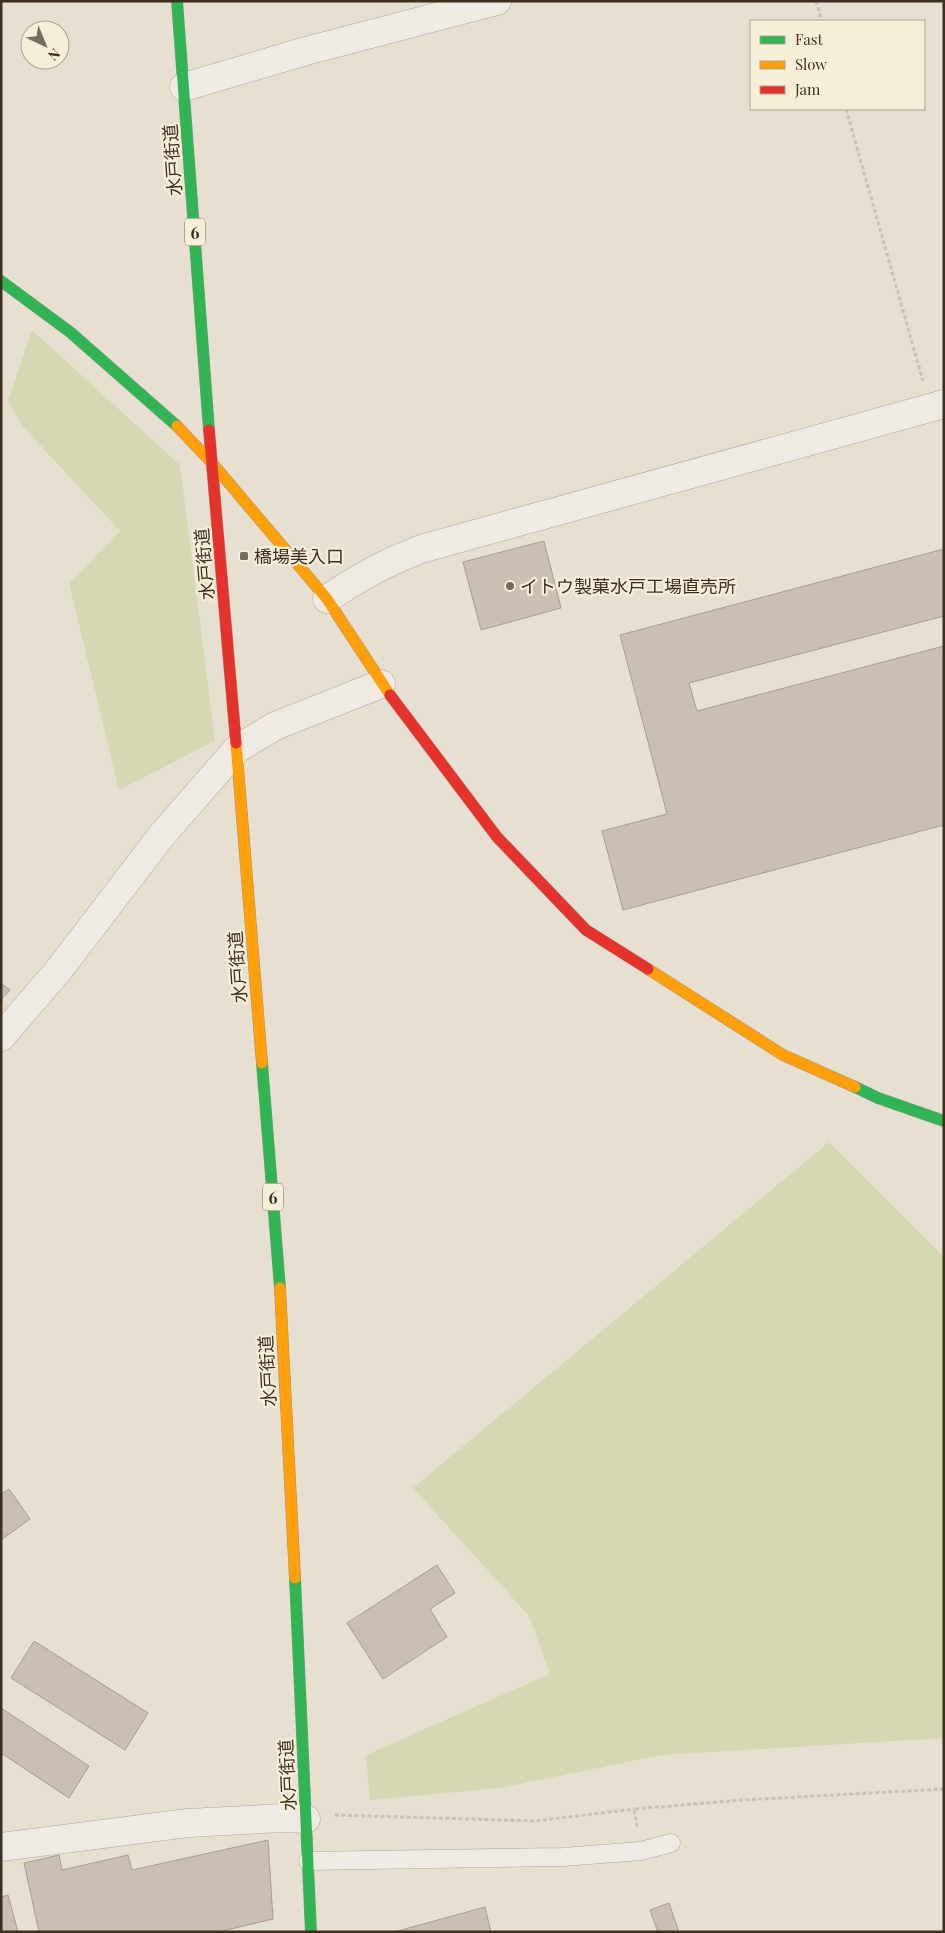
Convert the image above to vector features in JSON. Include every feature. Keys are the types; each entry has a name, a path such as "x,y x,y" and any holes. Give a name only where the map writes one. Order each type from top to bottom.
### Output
{"main road":[{"name":"水戸街道","path":"177,1 212,464 238,749 283,1327 311,1932"},
{"path":"1,281 70,332 172,421 212,464 327,599 382,684 497,837 586,930 783,1055 878,1098 944,1121"}],"street":[{"path":"184,87 306,51 497,1"},
{"path":"327,599 357,578 390,561 421,549 937,406"},
{"path":"1,1037 58,972 162,836 238,749 275,726 382,684"},
{"path":"1,1847 188,1823 283,1818 306,1819"}],"lane":[{"path":"308,1861 563,1857 641,1850 670,1843"}],"path":[{"path":"816,1 822,20"},
{"path":"846,110 937,406"},
{"path":"306,1819 335,1815 536,1821 634,1809 752,1799 944,1788"},
{"path":"634,1809 641,1850"}],"green space":[{"path":"32,330 180,465 215,741 119,790 69,583 120,531 23,427 8,402"},
{"path":"829,1142 944,1257 944,1738 662,1755 500,1788 370,1800 366,1755 550,1674 529,1616 413,1488"}],"building":[{"path":"544,541 561,608 481,630 463,562"},
{"path":"944,549 944,616 689,683 697,711 944,646 944,825 623,910 602,831 667,814 620,635"},
{"path":"1,983 10,990 1,1000"},
{"path":"9,1489 30,1519 1,1540 1,1494"},
{"path":"437,1565 455,1593 430,1609 447,1637 383,1679 347,1623"},
{"path":"34,1641 148,1713 125,1750 11,1678"},
{"path":"1,1708 89,1766 69,1798 1,1753"},
{"path":"268,1840 273,1919 218,1932 39,1932 24,1863 59,1855 62,1870 128,1855 132,1870"},
{"path":"8,1895 18,1932 1,1932 1,1897"},
{"path":"669,1903 679,1932 658,1932 650,1910"},
{"path":"485,1907 491,1932 394,1932"}],"traffic: fast":[{"path":"177,1 209,430"},
{"path":"1,281 70,332 177,426"},
{"path":"262,1063 280,1288"},
{"path":"855,1087 878,1098 944,1121"},
{"path":"295,1578 311,1932"}],"traffic: slow":[{"path":"177,426 212,463 327,599 390,695"},
{"path":"236,743 262,1063"},
{"path":"648,969 783,1055 855,1087"},
{"path":"280,1288 295,1578"}],"traffic: jam":[{"path":"209,430 236,743"},
{"path":"390,695 497,837 586,930 648,969"}],"place":[{"name":"橋場美入口","path":"244,556"},
{"name":"イトウ製菓水戸工場直売所","path":"510,586"}]}
